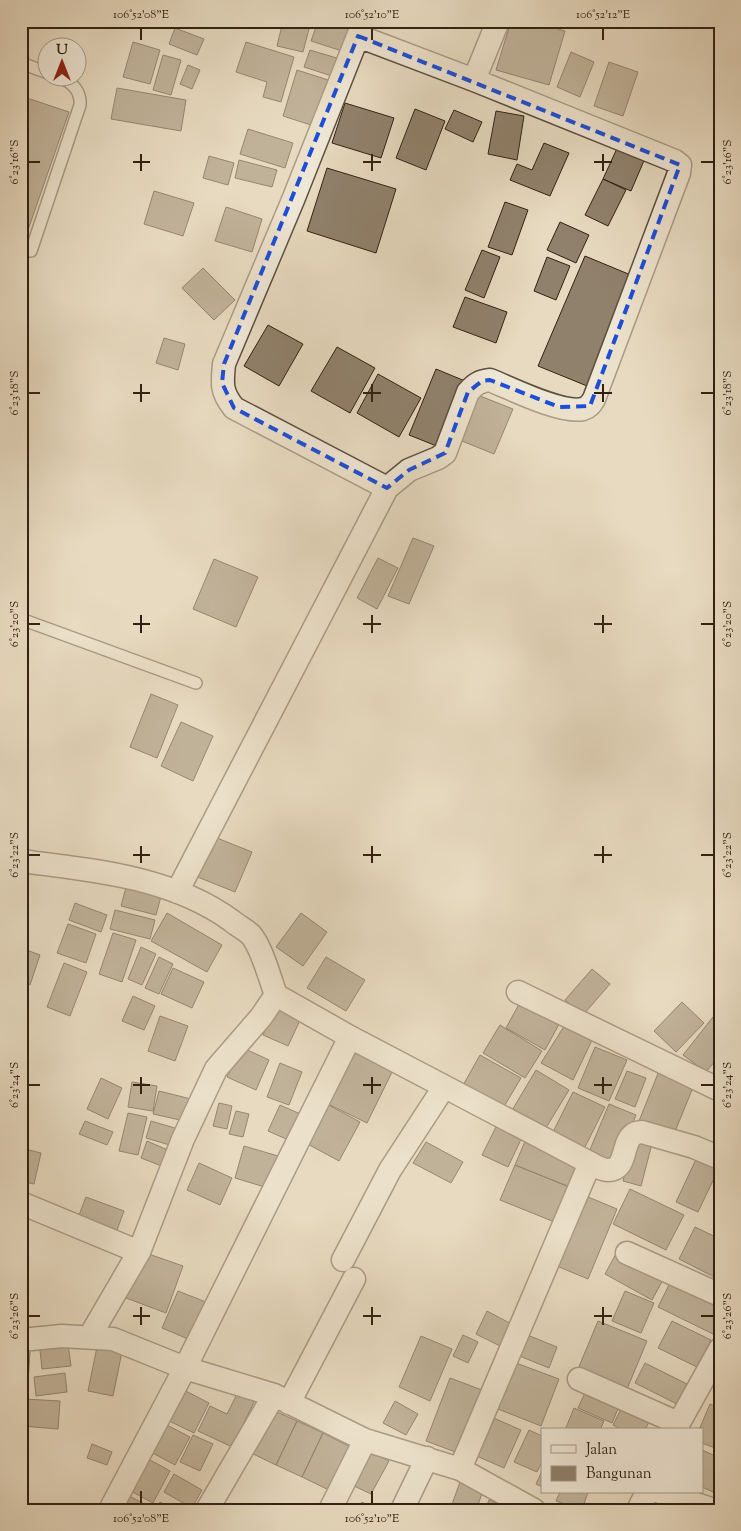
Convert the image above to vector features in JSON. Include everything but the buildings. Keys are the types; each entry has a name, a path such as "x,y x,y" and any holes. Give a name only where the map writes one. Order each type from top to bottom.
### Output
{"street":[{"path":"474,80 498,21"},
{"path":"177,892 387,488 409,470 438,458 445,453 468,392 475,384 490,380 559,407 583,409 590,406 679,172 680,166 675,161 474,80 361,29 293,200 224,364 222,383 225,396 234,408 387,488"},
{"path":"21,860 101,872 148,882 177,892 220,912 251,936 262,957 276,995 350,1037 590,1164 605,1170 617,1168 630,1138 634,1134 642,1132 694,1147 720,1158"},
{"path":"518,992 720,1090"},
{"path":"90,1336 139,1252 183,1138 216,1069 261,1017 276,995"},
{"path":"110,1510 185,1368 350,1037"},
{"path":"343,1260 390,1170 444,1087"},
{"path":"460,1469 590,1164"},
{"path":"21,1203 139,1252"},
{"path":"627,1253 720,1295"},
{"path":"207,1510 282,1399 354,1279"},
{"path":"21,1340 62,1336 90,1336 113,1339 185,1368 282,1399 365,1440 460,1469 534,1510"},
{"path":"579,1379 676,1427 719,1350"},
{"path":"330,1510 365,1440"},
{"path":"402,1510 427,1458"},
{"path":"638,1510 646,1494"},
{"path":"666,1494 714,1510"}],"lane":[{"path":"21,63 38,69"},
{"path":"31,251 80,105 81,96 75,88"},
{"path":"21,619 196,682"}],"highlighted area":[{"path":"358,36 680,165 590,406 559,407 490,380 482,381 468,392 445,453 409,470 387,488 234,408 222,383 224,364"}]}
